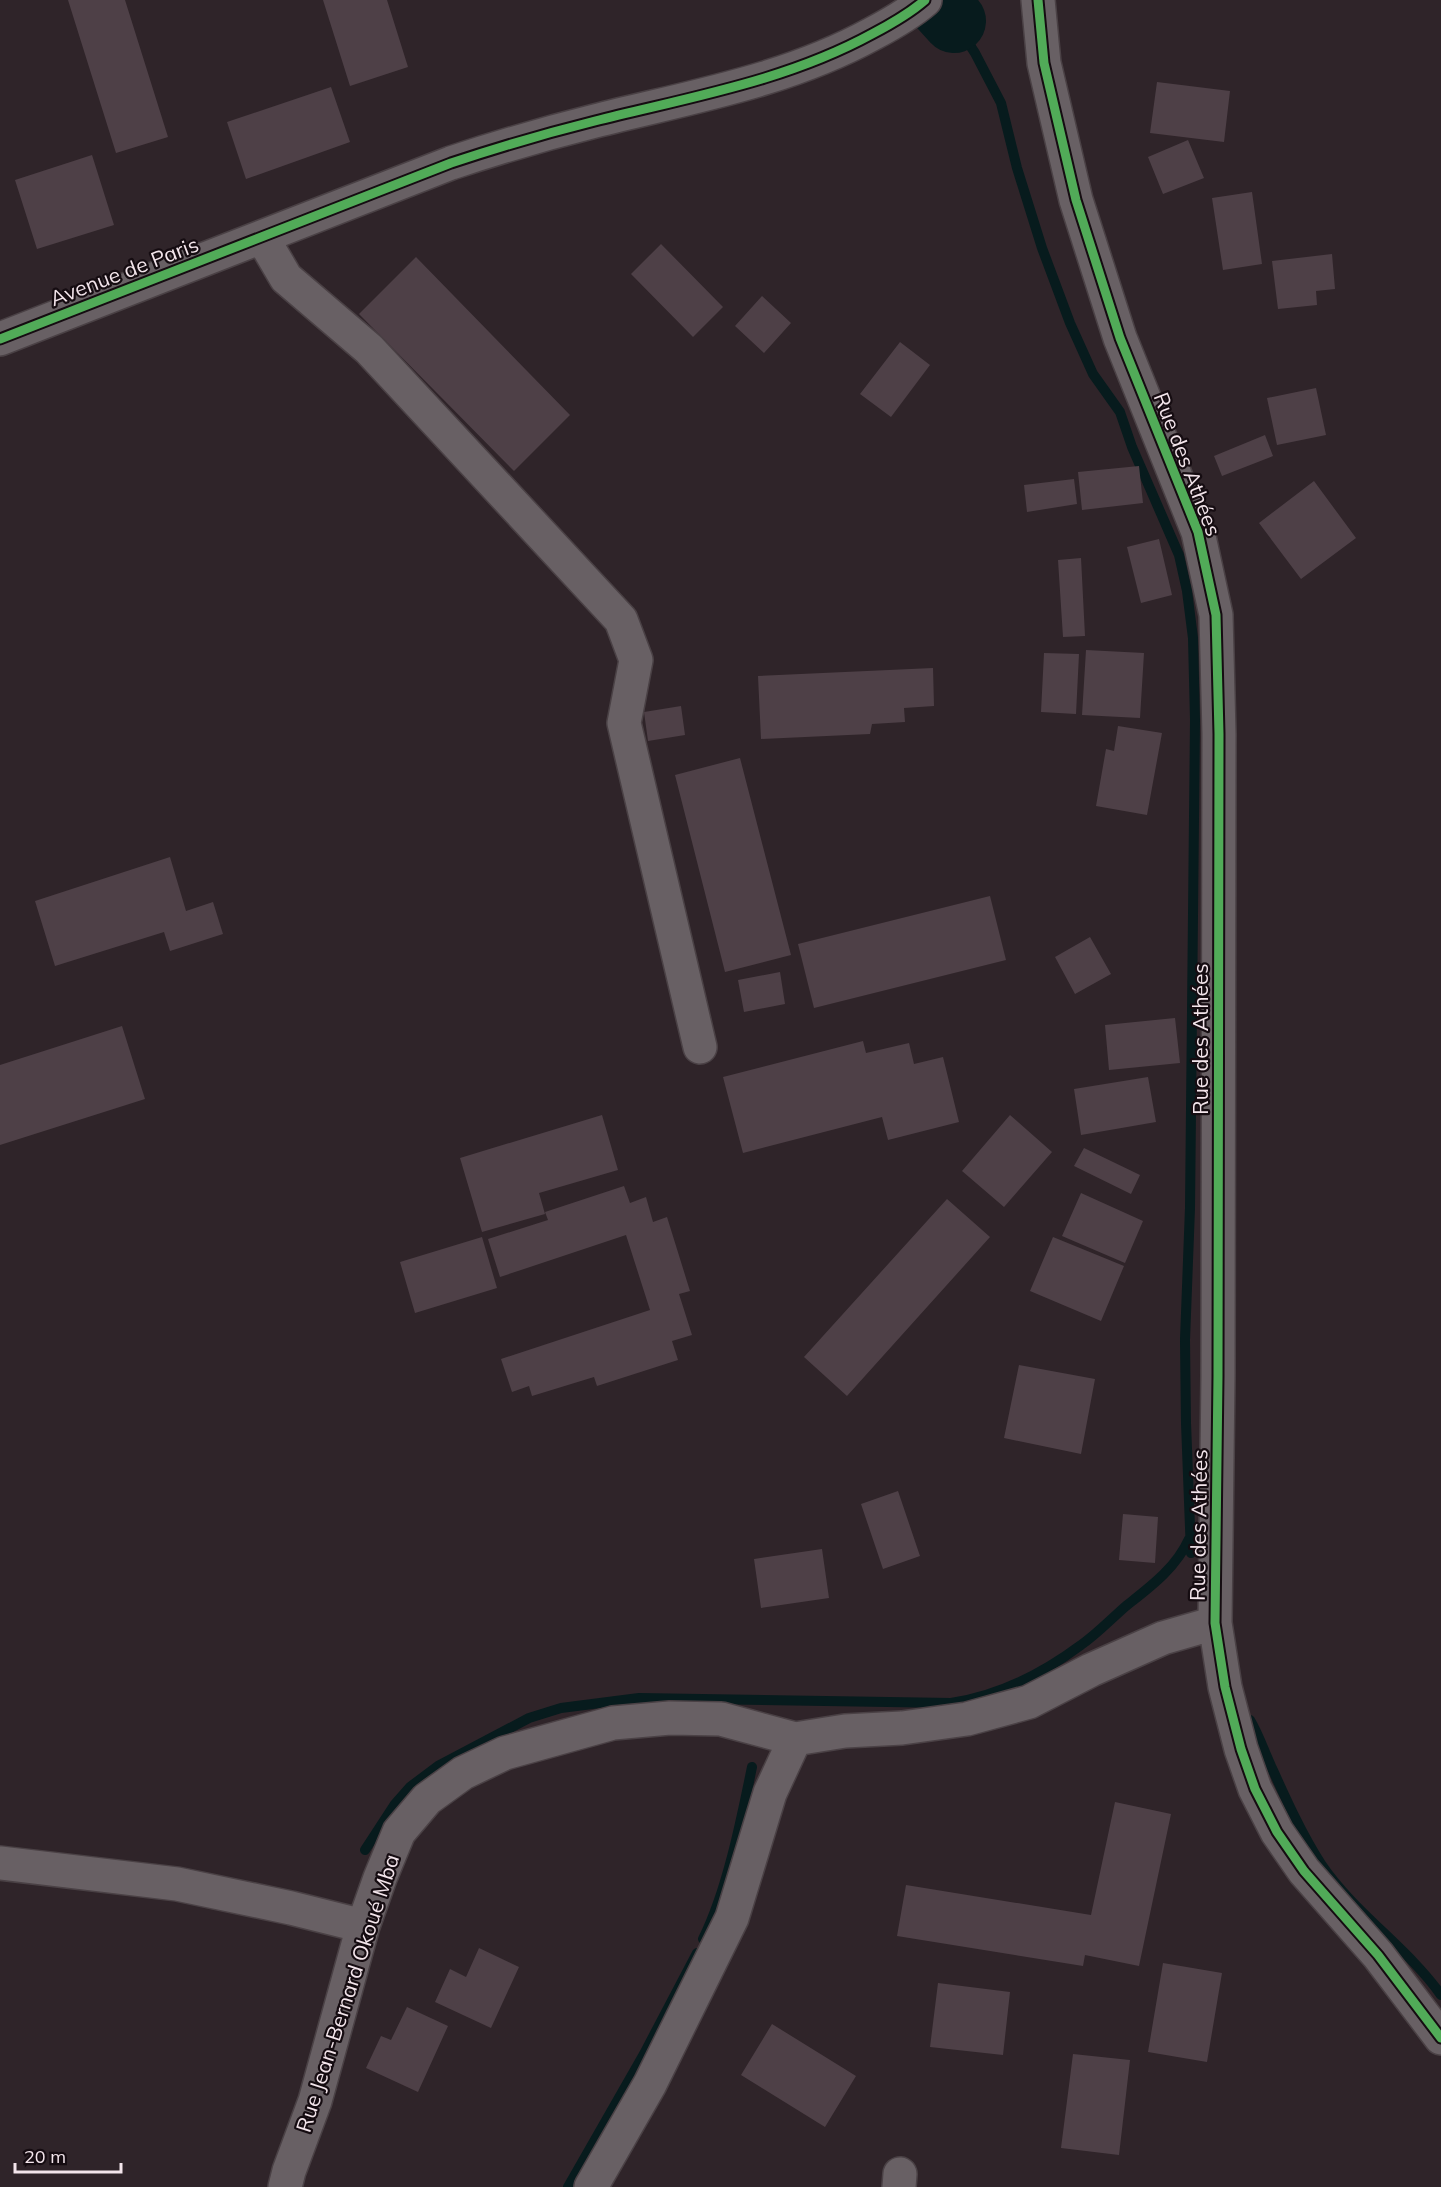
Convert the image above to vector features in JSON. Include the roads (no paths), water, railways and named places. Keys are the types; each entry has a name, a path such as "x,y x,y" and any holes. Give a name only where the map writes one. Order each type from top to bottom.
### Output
{"street":[{"name":"Rue des Athées","path":"1038,0 1044,63 1076,200 1120,338 1198,532 1216,615 1219,734 1218,1376 1215,1623 1226,1687 1241,1749 1254,1789 1277,1832 1304,1871 1378,1955 1441,2038"},
{"name":"Avenue de Paris","path":"0,339 452,163 515,142 597,120 711,94 796,68 848,47 917,7"},
{"path":"262,237 286,278 369,349 621,620 636,660 624,723 700,1047"},
{"path":"591,2187 650,2084 732,1918 770,1793 795,1739 845,1731 902,1728 967,1719 1029,1702 1163,1638 1215,1623"},
{"name":"Rue Jean-Bernard Okoué Mba","path":"285,2187 315,2101 363,1926 380,1878 399,1832 427,1799 463,1773 505,1753 613,1724 670,1718 721,1719 795,1739"},
{"path":"0,1863 177,1884 363,1926"}],"waterway":[{"path":"935,0 954,21"},
{"path":"954,21 975,53 1001,103 1017,168 1042,248 1070,323 1093,374 1120,412 1132,447 1179,555 1187,591 1193,638 1195,720 1190,1208 1185,1340 1191,1553"},
{"path":"365,1850 395,1804 410,1787 438,1766 529,1718 561,1708 639,1698 951,1703 1003,1689 1051,1665 1093,1636 1170,1568 1189,1539"},
{"path":"1250,1720 1294,1816 1321,1864 1334,1882 1413,1961 1441,1995"},
{"path":"703,1939 726,1878 752,1767"},
{"path":"568,2187 644,2054 697,1953"}]}
